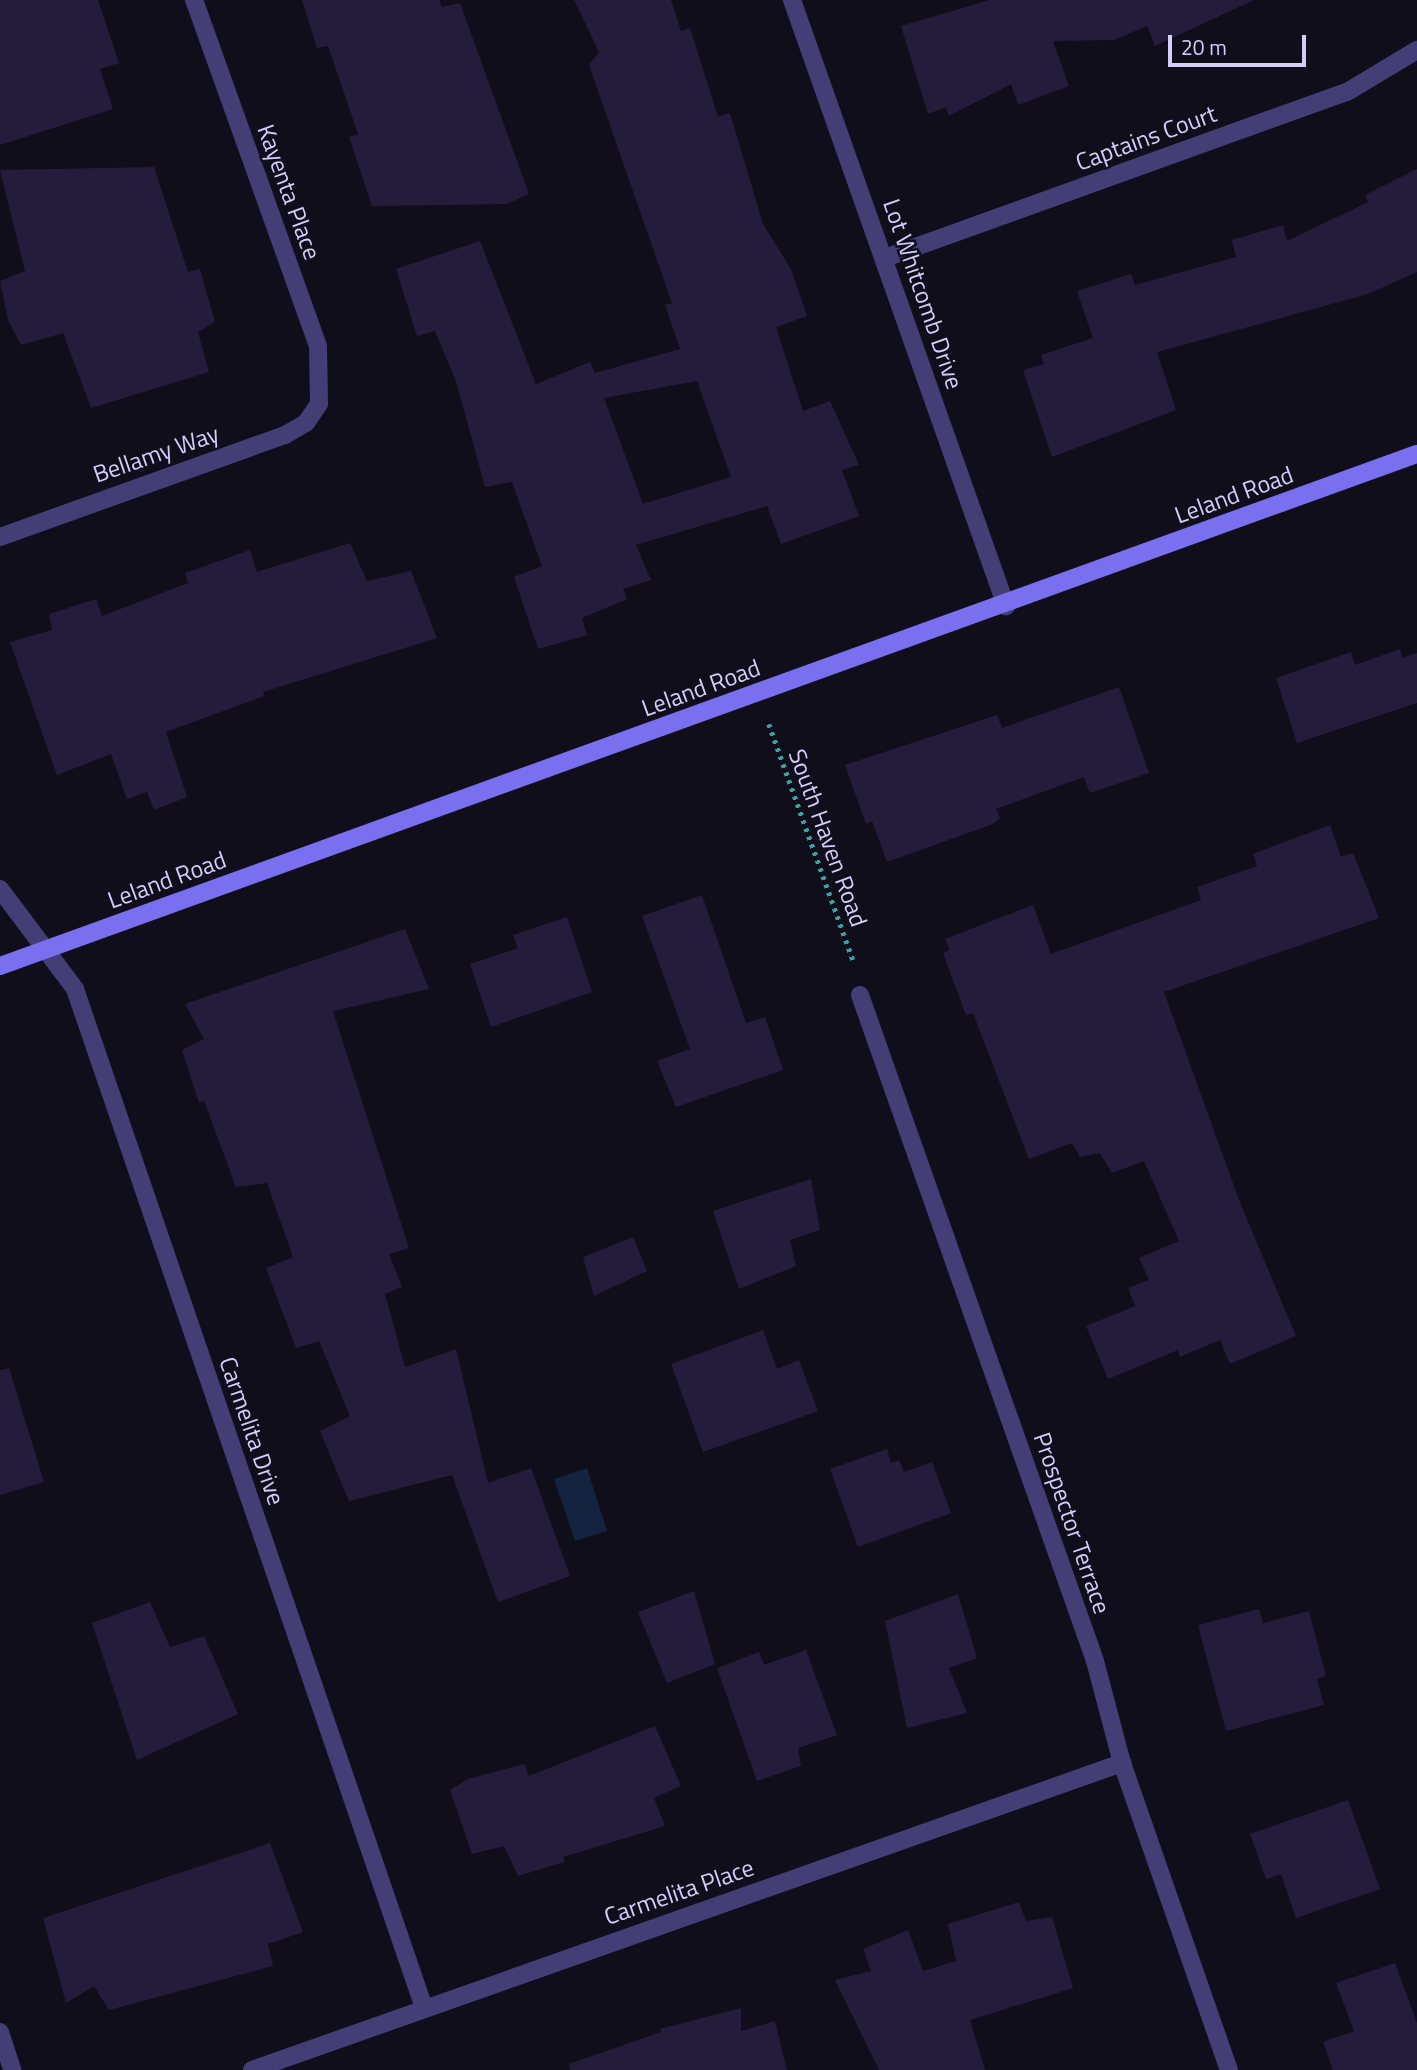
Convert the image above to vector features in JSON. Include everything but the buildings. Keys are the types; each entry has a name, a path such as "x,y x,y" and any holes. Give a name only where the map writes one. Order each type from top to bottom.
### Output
{"street":[{"name":"Kayenta Place","path":"194,0 318,346 319,404"},
{"name":"Lot Whitcomb Drive","path":"792,0 1006,606"},
{"name":"Captains Court","path":"885,258 1347,92 1417,50"},
{"name":"Bellamy Way","path":"0,537 285,435 306,423 319,404"},
{"name":"Leland Road","path":"0,966 1006,606 1417,454"},
{"name":"Carmelita Drive","path":"0,889 75,989 424,2008"},
{"name":"Prospector Terrace","path":"860,995 1095,1661 1122,1763 1229,2070"},
{"name":"Carmelita Place","path":"252,2070 1122,1763"},
{"path":"0,2032 12,2070"}],"path":[{"name":"South Haven Road","path":"758,694 857,972 860,995"}],"water":[{"path":"587,1468 607,1531 575,1541 554,1479"}]}
